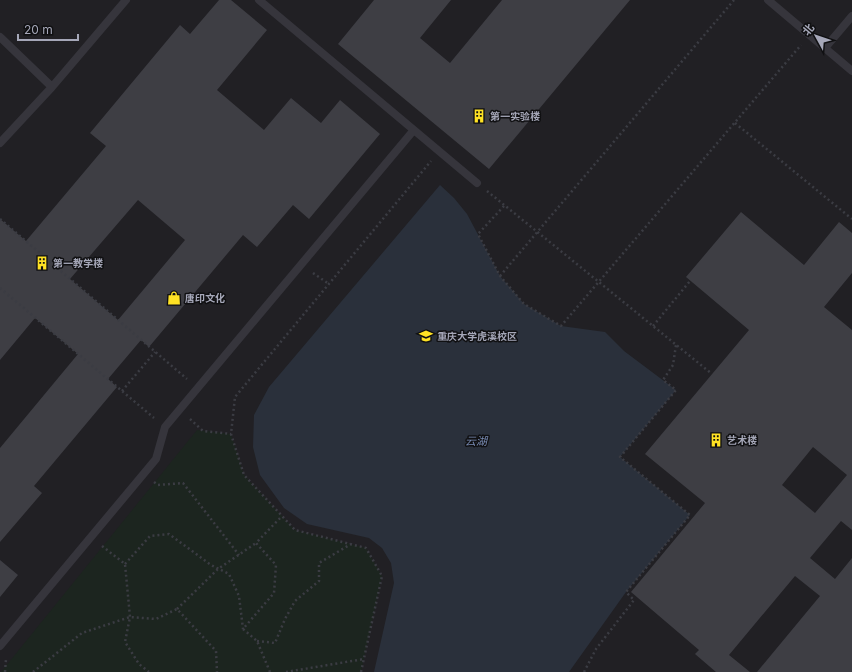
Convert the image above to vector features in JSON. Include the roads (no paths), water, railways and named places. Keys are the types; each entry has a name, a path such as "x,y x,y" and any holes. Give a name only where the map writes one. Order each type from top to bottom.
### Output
{"lane":[{"path":"0,143 52,87 126,0"},
{"path":"259,0 413,131 478,183"},
{"path":"768,0 852,71"},
{"path":"825,48 852,16"},
{"path":"0,37 52,87"},
{"path":"0,646 156,459 165,428 413,131"}],"water":[{"name":"云湖","path":"440,185 454,198 467,214 500,276 524,304 561,326 605,332 624,351 676,390 620,457 690,515 626,592 569,672 374,672 394,583 391,563 382,548 369,538 307,524 284,508 260,475 253,447 254,415 269,387"}],"place":[{"name":"第一实验楼","path":"479,116"},
{"name":"第一教学楼","path":"42,263"},
{"name":"唐印文化","path":"174,298"},
{"name":"重庆大学虎溪校区","path":"426,336"},
{"name":"艺术楼","path":"716,440"}]}
